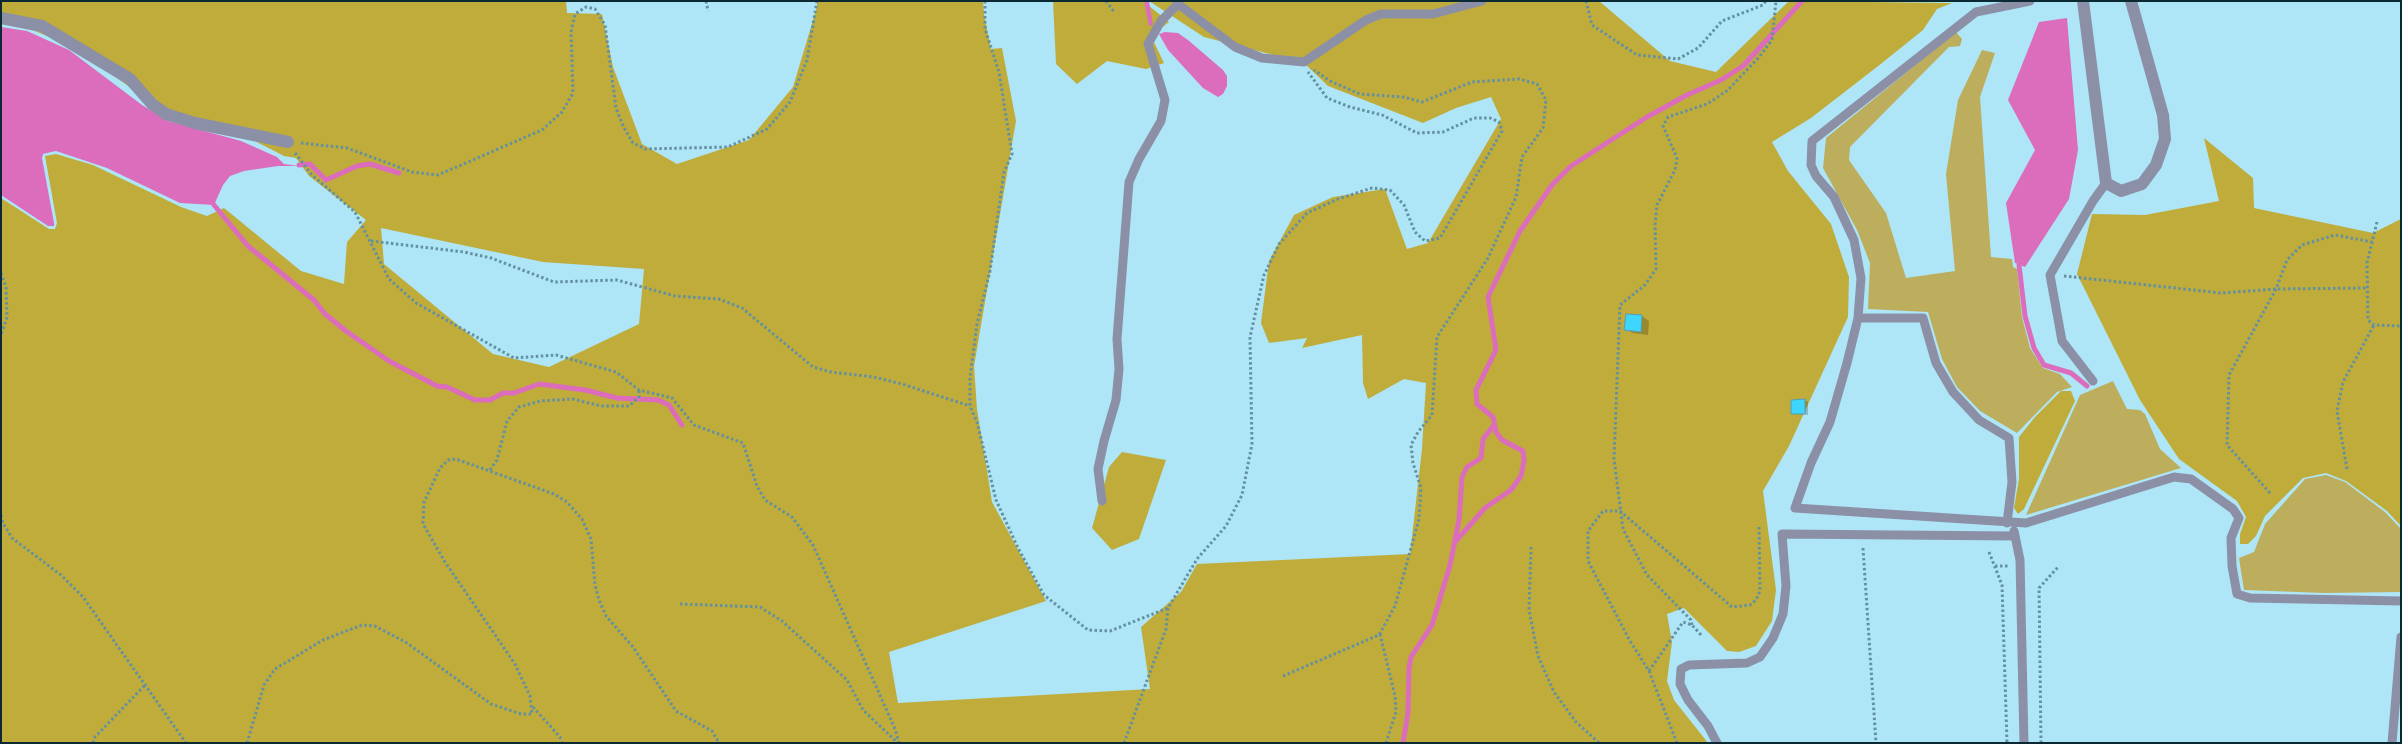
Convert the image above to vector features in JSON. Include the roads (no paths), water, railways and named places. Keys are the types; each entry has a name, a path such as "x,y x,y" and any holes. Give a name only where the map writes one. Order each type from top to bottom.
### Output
{"street":[{"path":"2083,1 2106,183 2121,191 2142,184 2156,165 2165,139 2163,115 2131,1"},
{"path":"1,18 42,26 130,79 152,104 166,114 288,142"}],"lane":[{"path":"1102,501 1098,469 1116,400 1119,370 1117,339 1129,182 1139,159 1161,121 1165,100 1148,44 1162,21 1178,2 1235,47 1262,58 1304,62 1366,20 1381,14 1433,14 1482,1"},
{"path":"2030,1 1976,12 1812,141 1810,165 1816,176 1834,197 1854,240 1861,278 1858,318 1830,422 1810,463 1795,508 2026,524 2174,477 2191,479 2233,510 2239,518 2231,538 2232,566 2237,594 2250,598 2401,601"},
{"path":"2093,381 2062,341 2050,275 2093,201 2106,183"},
{"path":"1858,318 1923,318 1936,364 1953,392 1979,420 2009,438 2012,482 2009,523 2020,560 2024,743"},
{"path":"1717,743 1708,726 1688,700 1680,684 1681,669 1690,665 1747,663 1760,657 1773,638 1783,614 1786,586 1782,534 2014,536"},
{"path":"2392,743 2401,637"}],"waterway":[{"path":"1455,542 1485,508 1511,490 1521,476 1524,461 1523,451 1502,440 1496,432 1493,417 1477,404 1476,390 1496,350 1488,297 1520,231 1552,185 1571,166 1647,117 1687,95 1721,80 1743,66 1802,1"},
{"path":"299,165 310,164 326,180 357,166 370,164 399,173"},
{"path":"214,205 248,246 314,300 325,314 389,361 437,386 447,387 475,400 490,400 503,393 514,393 539,384 585,390 617,398 658,400 669,405 682,425"},
{"path":"2019,265 2025,316 2034,348 2044,365 2071,373 2087,386"},
{"path":"1403,743 1408,713 1411,657 1432,625 1450,565 1459,520 1462,477 1467,467 1481,458 1483,439 1494,425"}]}
